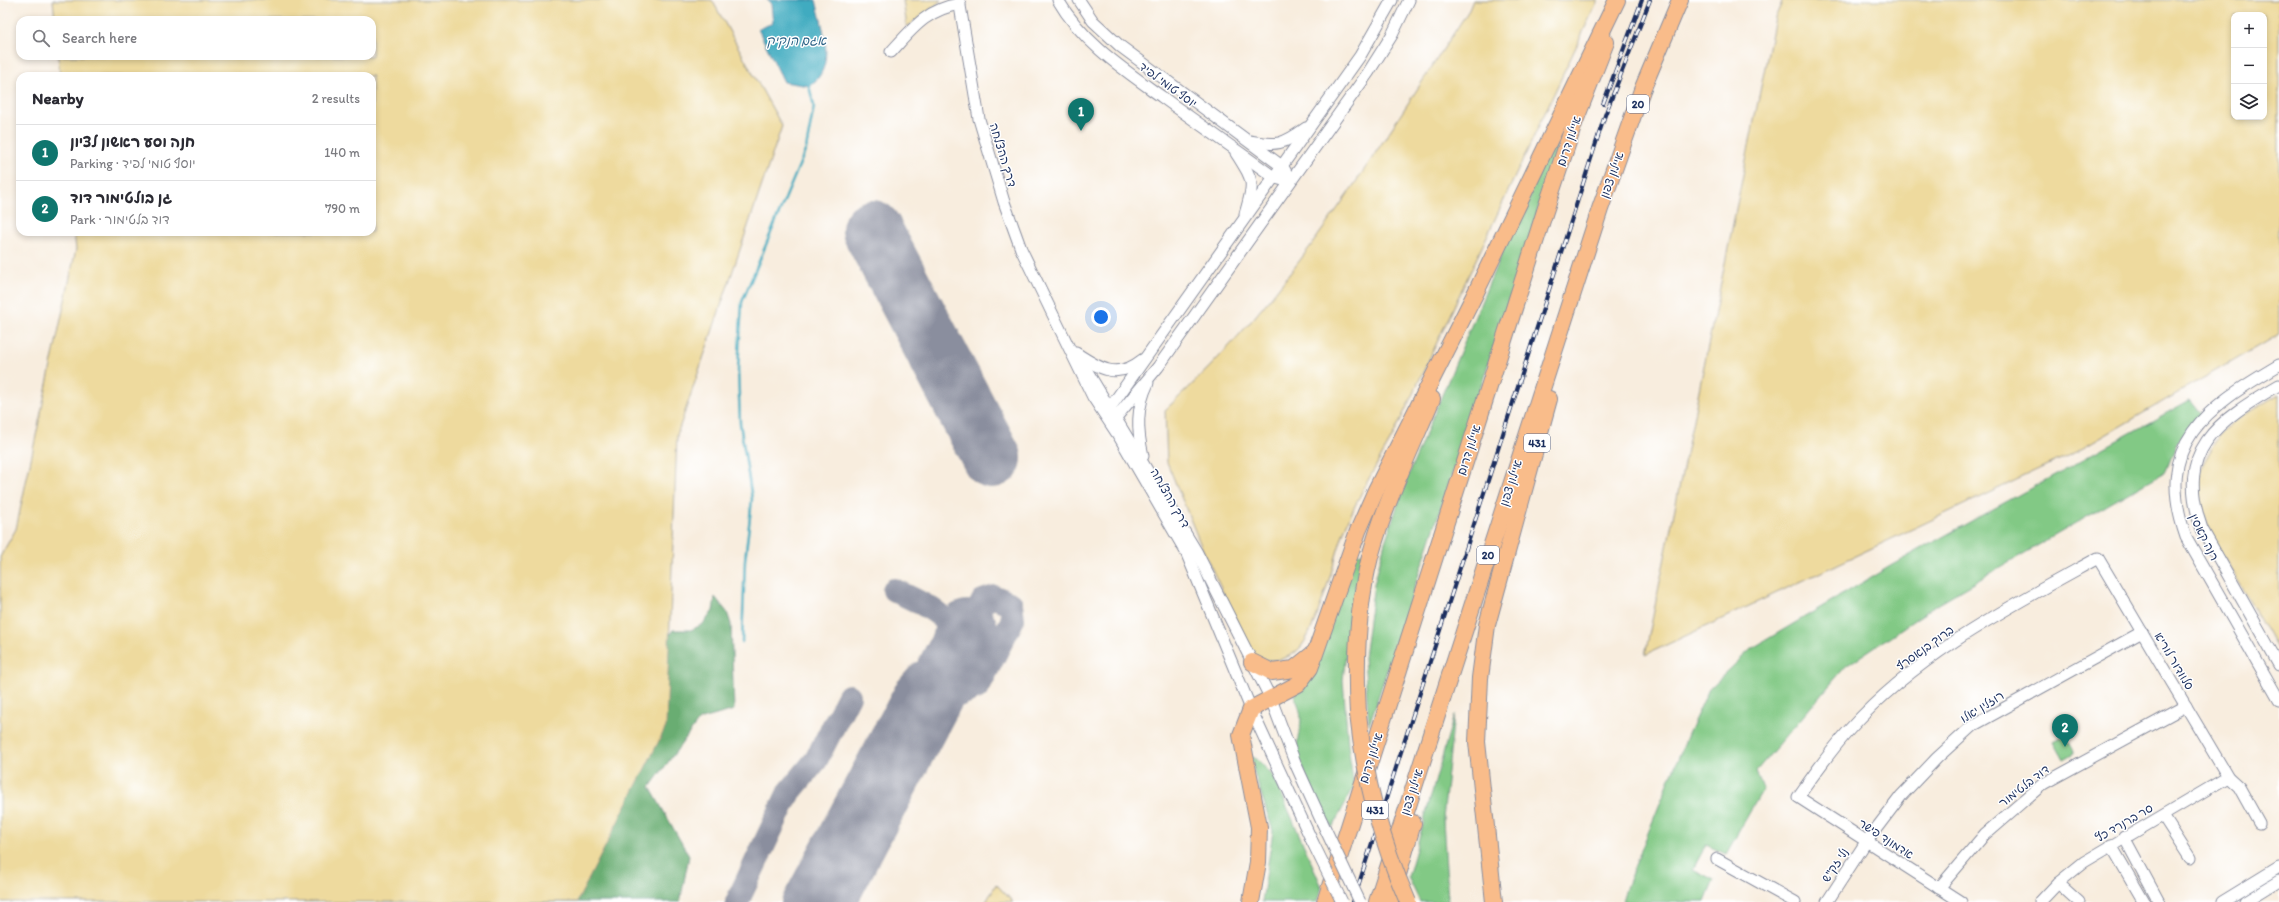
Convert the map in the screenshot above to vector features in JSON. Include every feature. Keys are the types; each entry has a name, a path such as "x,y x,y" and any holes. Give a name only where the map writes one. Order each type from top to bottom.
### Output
{"highway":[{"path":"1251,902 1258,862 1259,827 1241,735 1251,709 1298,684 1307,673 1358,531 1407,425 1476,292 1617,0"},
{"name":"איילון דרום","path":"1325,902 1545,211 1575,121 1621,0"},
{"name":"איילון צפון","path":"1377,902 1600,209 1642,90 1680,0"},
{"name":"431","path":"1494,902 1477,742 1480,678 1487,625 1600,209"},
{"name":"431","path":"1408,902 1380,832 1369,789 1358,714 1359,626 1370,559 1397,482 1476,292"},
{"path":"1252,662 1272,672 1294,669 1315,652"},
{"path":"1390,902 1444,717 1453,663"}],"street":[{"name":"יוסף טומי לפיד","path":"1058,0 1080,31 1111,59 1275,178 1291,181"},
{"name":"יוסף טומי לפיד","path":"1079,0 1093,21 1120,46 1283,167 1291,181"},
{"path":"1111,416 1151,354 1360,56 1392,0"},
{"path":"1146,466 1138,424 1140,405 1144,392 1158,366 1368,72 1392,35 1409,0"},
{"path":"891,52 925,17 944,6 959,2"},
{"name":"דרך ההצלחה","path":"959,2 979,119 986,145 1021,248 1093,398 1111,416 1146,466 1196,551 1271,699 1296,765 1360,902"},
{"path":"1246,140 1278,145 1288,141 1313,123"},
{"path":"1234,149 1253,182 1253,190 1242,224"},
{"name":"דרך ההצלחה","path":"1050,309 1186,552 1251,709 1342,902"},
{"path":"1076,353 1096,366 1116,372 1135,366 1151,354"},
{"name":"רנה קאסין","path":"2279,365 2234,392 2200,421 2189,437 2180,456 2177,468 2176,490 2179,515 2186,536 2279,700"},
{"path":"1111,416 1158,366"},
{"name":"רנה קאסין","path":"2279,385 2243,406 2213,432 2197,461 2193,490 2196,511 2202,529 2279,665"},
{"name":"סלוודור לוריא","path":"2098,558 2228,777 2239,787 2259,823"},
{"name":"ברוך בנאסרף","path":"1798,797 1826,756 1851,728 1913,671 1998,613 2098,558"},
{"name":"רוזלין יאלו","path":"1866,842 1901,796 1937,758 1972,726 2142,632"},
{"name":"דוד בלטימור","path":"1939,888 1986,834 2043,784 2186,706"},
{"name":"סר ברנרד כץ","path":"2040,902 2058,883 2084,862 2228,777"},
{"name":"אדמונד פישר","path":"1798,797 1961,902"},
{"path":"2163,816 2190,858"},
{"path":"2124,837 2158,902"},
{"name":"נלי זק\"ש","path":"1827,902 1866,842"},
{"path":"2111,845 2144,902"},
{"path":"1717,859 1795,902"},
{"path":"2222,902 2279,867"},
{"path":"2245,902 2279,881"},
{"path":"2058,883 2079,902"}],"green space":[{"path":"1573,96 1516,280 1369,725 1364,658 1374,584 1385,542 1406,481 1539,164"},
{"path":"2190,400 2202,415 2177,443 2166,471 1944,600 1846,666 1756,771 1763,789 1726,854 1706,845 1693,869 1714,880 1705,902 1622,902 1627,885 1688,734 1709,689 1751,649 1892,565"},
{"path":"1363,553 1350,616 1343,680 1348,744 1354,787 1332,828 1310,785 1299,758 1297,749 1301,714 1294,695 1301,689 1355,554"},
{"path":"715,597 727,612 731,624 734,710 699,720 650,787 689,856 680,902 520,902 668,637 673,630 691,630 703,624 713,611"},
{"path":"1454,715 1443,819 1448,902 1420,902 1408,877"},
{"path":"2065,735 2075,753 2064,759 2054,741"},
{"path":"1249,756 1257,759 1274,777 1322,887 1318,902 1262,902 1273,831"}],"sand":[{"path":"53,0 712,0 782,126 677,435 666,727 577,902 0,902 0,557 16,529 76,249 74,236 376,236 376,72 60,72 58,60 376,60 376,16 55,16"},
{"path":"903,0 942,0 907,27"},
{"path":"1473,0 1598,0 1393,436 1350,516 1319,611 1305,641 1298,650 1288,657 1276,660 1264,660 1253,656 1202,548 1167,462 1165,410 1210,366 1253,320 1292,271 1365,168 1469,10"},
{"path":"1783,0 2279,0 2279,334 2078,451 1645,655 1775,18"},
{"path":"2279,394 2279,652 2209,530 2200,499 2199,471 2221,432 2247,413"},
{"path":"996,884 1013,902 986,902"}],"water":[{"name":"אגם הנקיק","path":"767,0 816,0 824,34 826,58 823,69 818,78 809,86 784,82 758,29 773,23 771,4"}],"waterway":[{"path":"742,642 745,560 752,499 740,423 738,369 742,302 806,149 814,106 809,86"}],"taxiway":[{"path":"793,902 907,689 921,673 934,670 950,641 950,629 946,621 939,614 894,590"},
{"path":"928,707 978,687 1013,619 1011,604 995,597 983,601 968,630"},
{"path":"737,902 788,794 816,760 849,696"}],"runway":[{"path":"872,230 992,458"},
{"path":"825,902 968,630"}],"railway":[{"path":"1603,104 1642,0"},
{"path":"1353,902 1605,115 1650,0"}],"place":[{"name":"חנה וסע ראשון לציון","path":"1081,131"},
{"name":"גן בולטימור דוד","path":"2065,747"}]}
